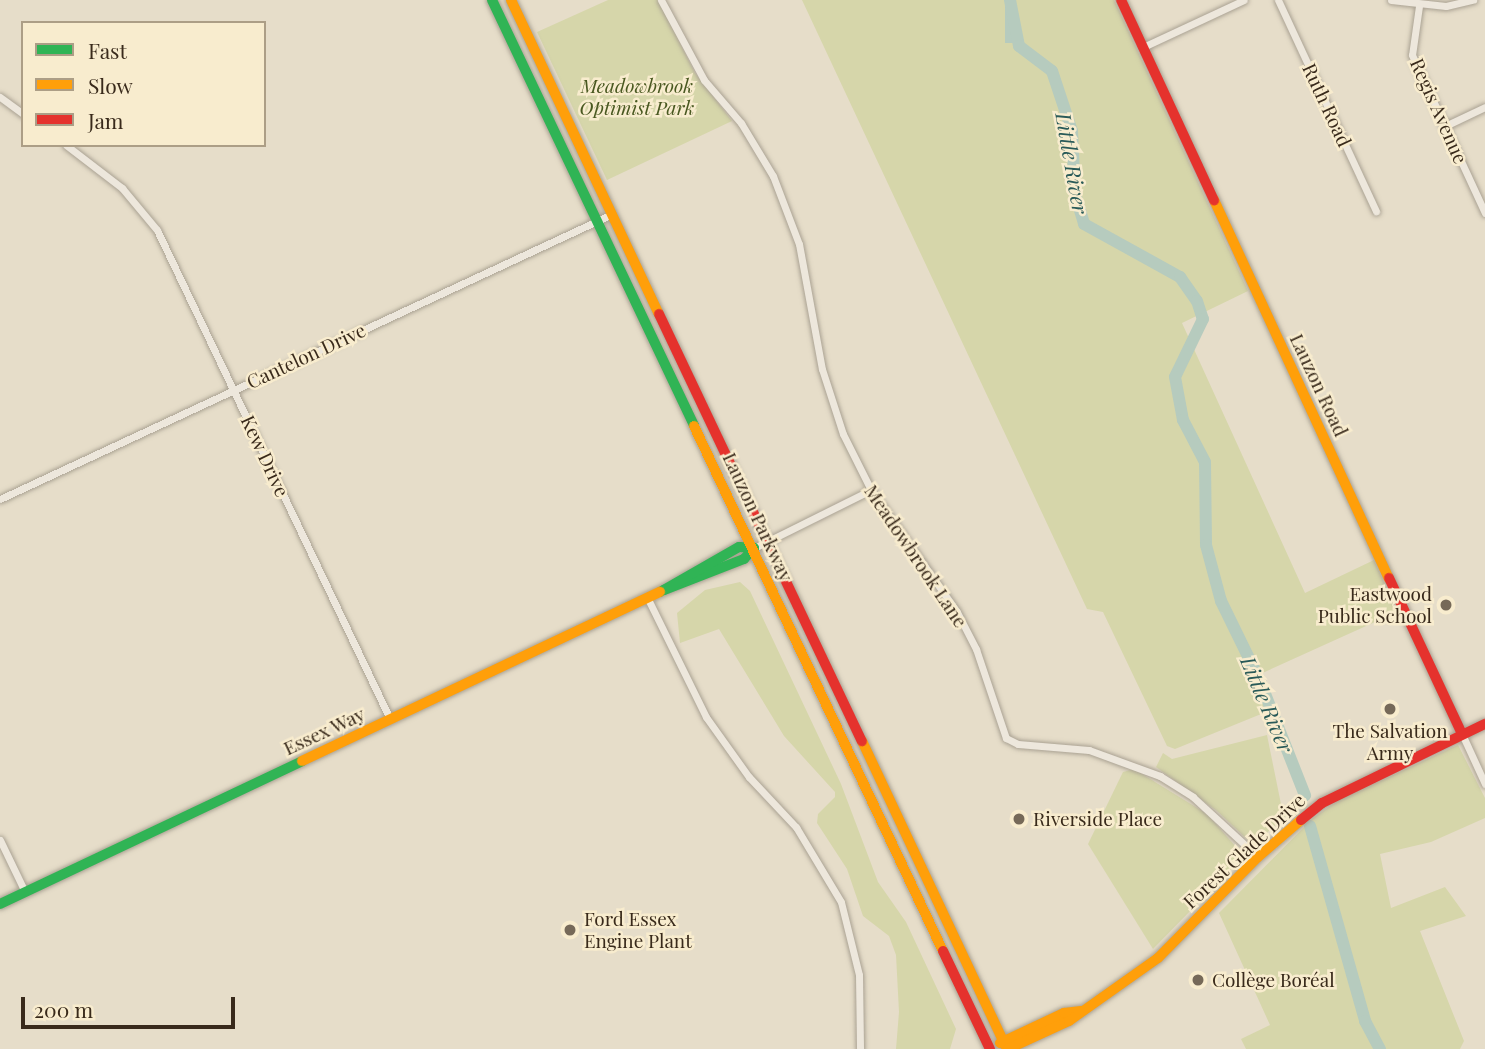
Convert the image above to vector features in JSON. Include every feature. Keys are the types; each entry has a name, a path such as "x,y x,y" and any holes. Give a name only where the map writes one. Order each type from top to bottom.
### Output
{"street":[{"name":"Lauzon Parkway","path":"492,0 989,1048"},
{"name":"Lauzon Parkway","path":"511,0 1006,1046"},
{"name":"Meadowbrook Lane","path":"662,0 704,80 756,147 789,213 807,276 833,405 871,490 957,612 976,649 1006,738 1018,744 1089,750 1160,776 1193,797 1258,858"},
{"name":"Lauzon Road","path":"1121,0 1485,784"},
{"path":"1143,47 1244,0"},
{"name":"Ruth Road","path":"1278,0 1376,211"},
{"path":"1391,0 1419,6 1473,0"},
{"name":"Regis Avenue","path":"1419,6 1412,55 1485,213"},
{"path":"0,97 21,113"},
{"path":"1445,126 1485,107"},
{"name":"Kew Drive","path":"69,147 122,188 157,230 390,719"},
{"name":"Cantelon Drive","path":"0,499 612,214"},
{"name":"Essex Way","path":"0,904 664,590 739,547 754,548 767,544 871,490"},
{"path":"647,597 706,717 748,777 796,827 841,902 859,975 860,1049"},
{"name":"Forest Glade Drive","path":"1006,1046 1033,1038 1081,1010 1158,958 1258,858 1322,803 1485,723"},
{"path":"0,839 25,892"},
{"name":"Forest Glade Drive","path":"1006,1046 1064,1013 1081,1010"},
{"path":"1027,1049 1033,1038"},
{"path":"989,1048 1006,1046"}],"green space":[{"name":"Meadowbrook Optimist Park","path":"608,0 658,0 695,73 732,121 607,180 537,32"},
{"path":"802,0 1114,0 1248,291 1182,323 1305,593 1374,560 1397,612 1258,675 1271,710 1175,749 1167,746 1103,612 1087,609"},
{"path":"740,582 750,591 841,784 878,882 906,922 956,1029 950,1049 896,1049 899,1012 896,955 889,936 863,916 847,869 817,823 818,814 835,797 835,792 784,736 719,629 680,643 677,613 705,590"},
{"path":"1267,735 1282,809 1289,813 1258,841 1251,843 1217,811 1156,767 1163,753 1172,759"},
{"path":"1458,745 1485,798 1485,818 1431,842 1380,854 1391,908 1445,887 1466,916 1420,931 1464,1041 1460,1049 1246,1049 1241,1039 1270,1025 1219,913 1312,819 1339,800"},
{"path":"1134,769 1207,814 1244,856 1153,949 1088,844 1123,772"}],"shaded area":[{"path":"1005,0 1015,0 1015,43 1005,43"}],"waterway":[{"name":"Little River","path":"1010,0 1019,46 1052,71 1072,131 1075,194 1084,224 1180,277 1197,301 1203,319 1175,377 1183,420 1205,462 1206,545 1221,601 1260,681 1305,795"},
{"name":"Little River","path":"1310,826 1365,1021 1380,1049"}],"traffic: fast":[{"path":"492,0 694,426"},
{"path":"660,592 739,547 754,548"},
{"path":"664,590 744,559 754,548"},
{"path":"0,904 302,761"}],"traffic: slow":[{"path":"511,0 659,314"},
{"path":"1214,200 1389,578"},
{"path":"694,426 943,951"},
{"path":"302,761 660,592"},
{"path":"862,741 1007,1049"},
{"path":"1008,1049 1069,1021 1158,958 1258,857 1301,820"},
{"path":"1000,1043 1064,1013 1081,1011"}],"traffic: jam":[{"path":"1121,0 1214,200"},
{"path":"659,314 862,741"},
{"path":"1389,578 1462,734"},
{"path":"1301,820 1322,803 1485,724"},
{"path":"943,951 990,1049"}],"place":[{"name":"Eastwood Public School","path":"1446,605"},
{"name":"The Salvation Army","path":"1390,709"},
{"name":"Riverside Place","path":"1019,819"},
{"name":"Ford Essex Engine Plant","path":"570,930"},
{"name":"Collège Boréal","path":"1198,980"}]}
